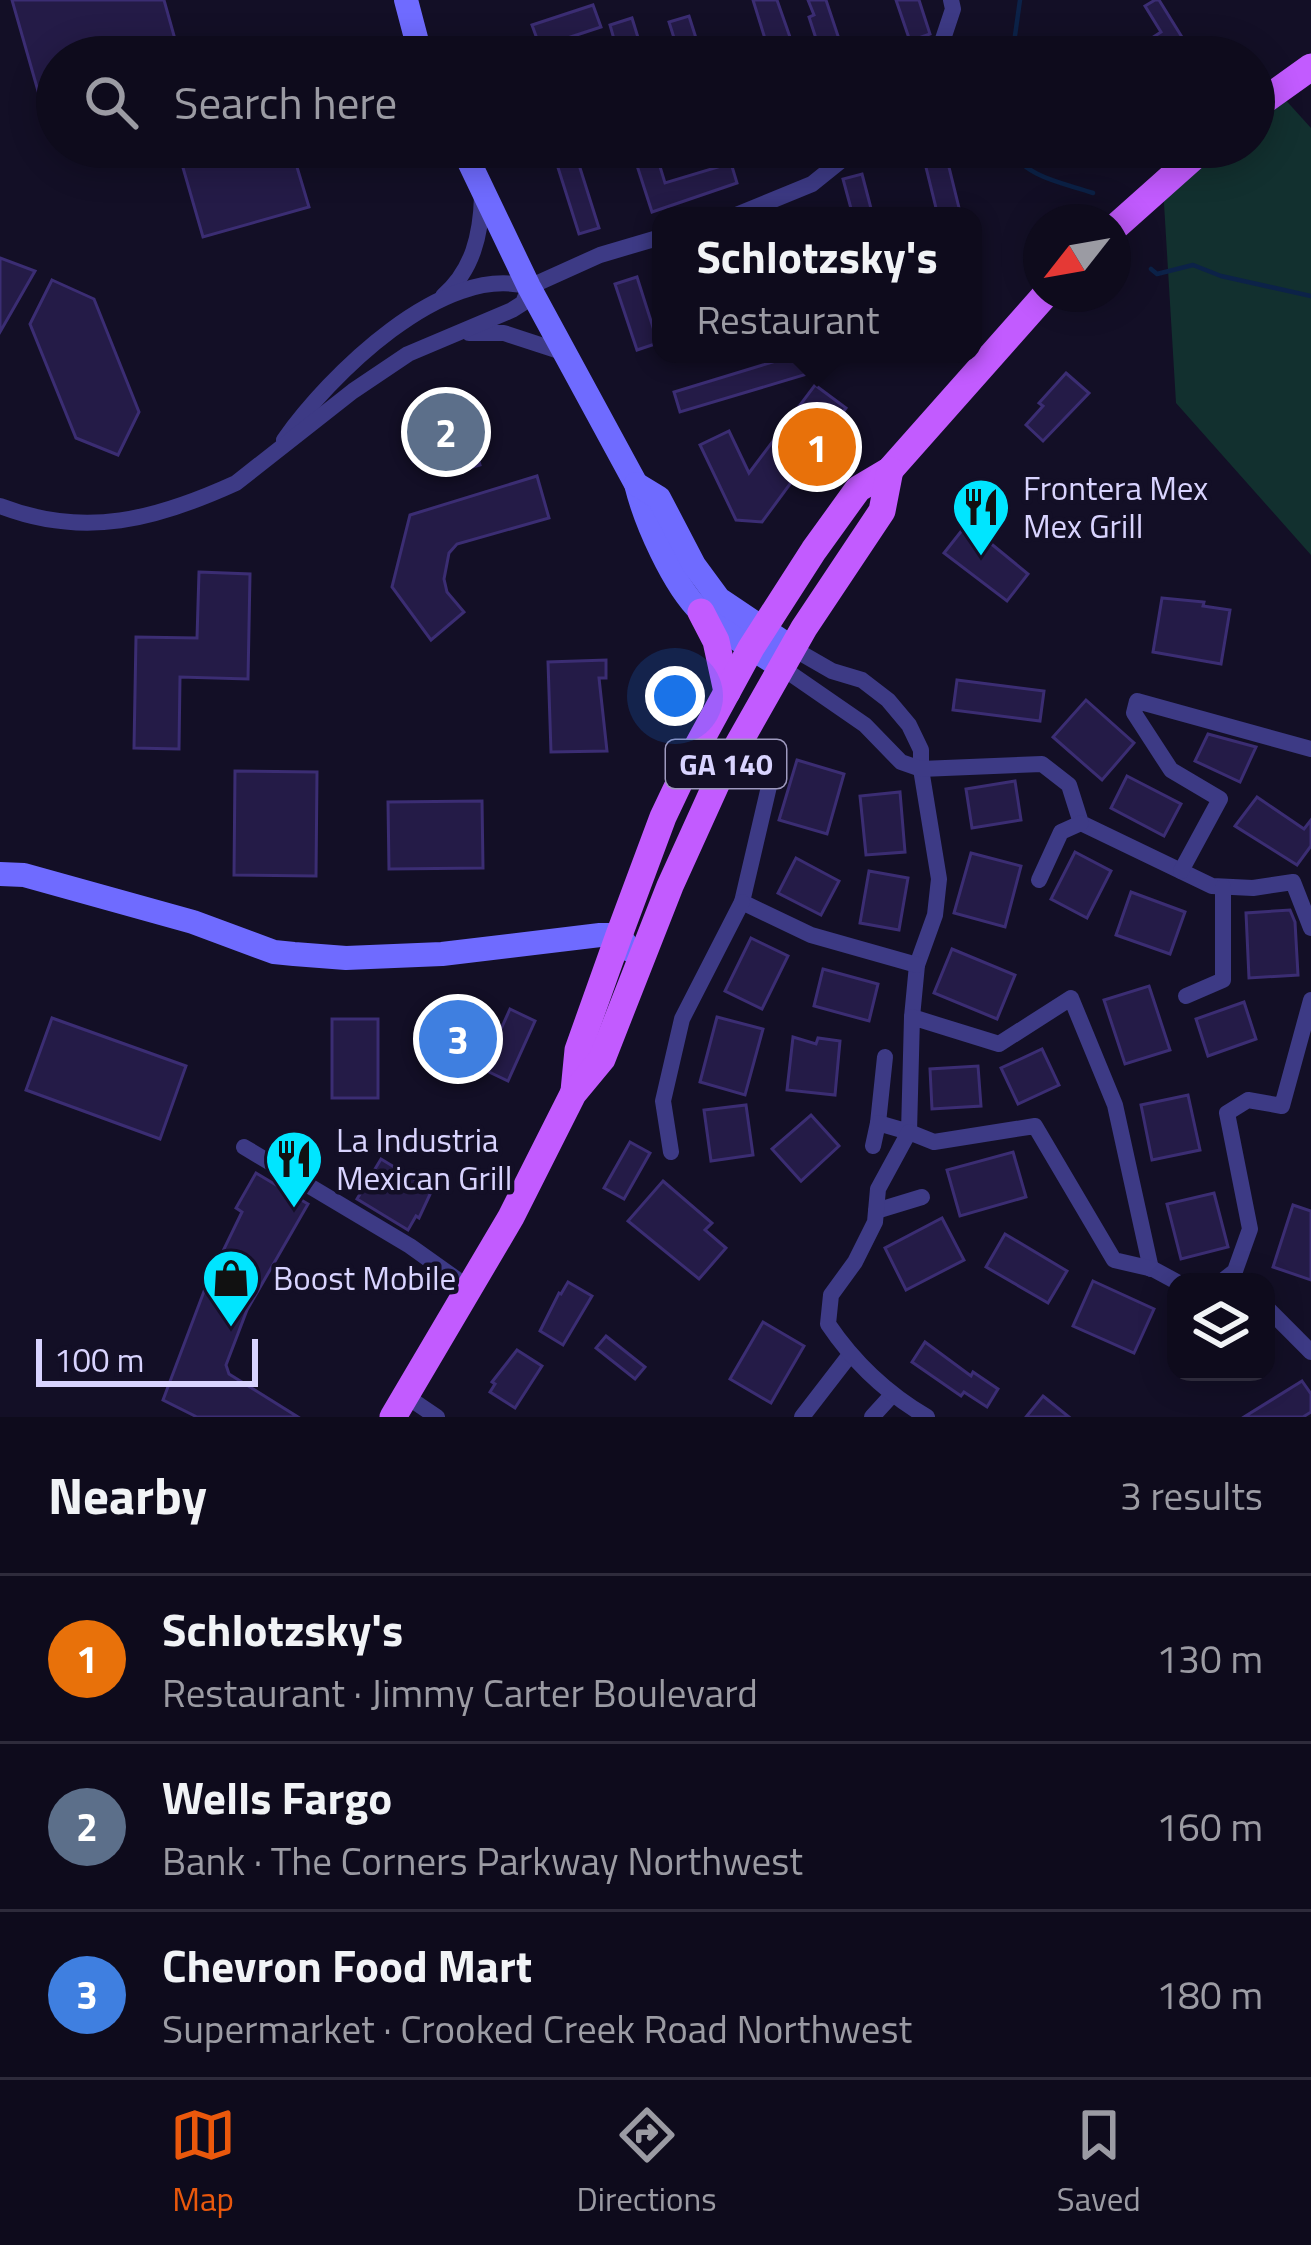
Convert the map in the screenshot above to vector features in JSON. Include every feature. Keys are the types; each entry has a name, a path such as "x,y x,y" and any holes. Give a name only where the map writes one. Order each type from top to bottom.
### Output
{"main road":[{"path":"406,0 416,36"},
{"path":"1275,93 1311,67"},
{"path":"472,168 529,287 635,484 661,547 716,641 727,692"},
{"path":"1131,213 1181,168"},
{"name":"GA 140","path":"573,1094 578,1050 663,817 757,639 858,489 890,470 1030,312"},
{"name":"GA 140","path":"400,1406 548,1151 573,1094 602,1059 696,825 786,657 882,511 890,470"},
{"path":"635,484 659,498 710,590 757,639"},
{"path":"701,612 786,657"},
{"path":"0,874 25,875 194,922 274,952 346,958 406,956 619,934 630,950 632,980"},
{"path":"573,938 593,956 602,984"}],"street":[{"path":"946,36 951,0"},
{"path":"756,207 812,184 832,168"},
{"path":"280,446 300,418 366,350 457,284 467,268 481,220 482,189"},
{"path":"422,311 498,282 529,287 600,255 652,240"},
{"path":"0,506 40,519 110,523 147,518 236,483 380,372 439,340 512,310 523,303 529,287"},
{"path":"439,340 503,333 565,353"},
{"path":"786,657 862,680 909,724 921,750 939,879 935,915 917,965 909,1132 878,1190 876,1211 856,1262 831,1294 828,1324 850,1356 892,1395 928,1417"},
{"path":"786,657 901,762 921,769 1042,764 1069,785 1081,823 1212,886 1253,888 1293,882 1311,928"},
{"path":"865,725 888,700"},
{"path":"1181,872 1220,799 1171,770 1134,713 1137,701 1311,749"},
{"path":"671,1152 663,1101 682,1019 742,902 774,765"},
{"path":"1039,880 1061,832 1081,823"},
{"path":"1186,996 1223,980 1223,887"},
{"path":"742,902 811,935 917,965"},
{"path":"912,1018 999,1044 1071,998 1115,1105 1151,1269"},
{"path":"1233,1273 1250,1229 1227,1113 1248,1100 1282,1106 1311,1000"},
{"path":"873,1146 885,1057"},
{"path":"878,1123 934,1142 1035,1126 1114,1260 1167,1277"},
{"path":"244,1147 410,1246 469,1288"},
{"path":"876,1211 922,1197"},
{"path":"1275,1316 1311,1352"},
{"path":"802,1417 850,1356"},
{"path":"872,1417 892,1395"},
{"path":"400,1406 437,1417"}],"green space":[{"path":"1275,88 1311,128 1311,555 1176,403 1162,170 1275,168"}],"building":[{"path":"12,0 164,0 174,36 36,36 36,84"},
{"path":"753,0 777,0 790,36 764,36"},
{"path":"808,0 826,0 838,36 815,36 809,17 814,15"},
{"path":"896,0 919,0 930,34 908,36"},
{"path":"1159,0 1181,36 1155,36 1161,32 1145,6"},
{"path":"593,5 601,27 574,36 536,36 532,25"},
{"path":"689,16 695,36 673,36 669,22"},
{"path":"632,18 638,36 613,36 610,25"},
{"path":"183,168 297,168 309,207 203,237"},
{"path":"558,168 580,168 599,228 579,234"},
{"path":"638,168 660,168 665,183 714,168 732,168 737,183 667,207 652,207 652,212"},
{"path":"926,168 949,168 959,207 936,207"},
{"path":"862,174 871,207 851,207 843,179"},
{"path":"0,258 35,271 0,332"},
{"path":"637,277 652,324 652,345 637,350 615,284"},
{"path":"52,280 94,299 139,412 118,455 76,438 30,324"},
{"path":"769,363 825,363 827,368 680,412 674,392"},
{"path":"1066,373 1089,393 1043,441 1026,425"},
{"path":"815,385 846,408 762,522 736,520 700,445 729,431 749,473"},
{"path":"438,397 479,404 489,438 474,443 480,465 462,470 439,453 413,461 403,426 424,402"},
{"path":"537,476 549,518 457,544 449,553 444,579 447,592 464,612 431,640 392,587 410,515"},
{"name":"Frontera Mex Mex Grill","path":"967,524 1028,574 1007,601 944,553"},
{"path":"199,572 250,574 248,679 180,677 179,749 134,748 136,637 197,638"},
{"path":"1162,598 1230,610 1221,664 1153,652"},
{"path":"606,660 606,678 599,678 607,751 551,752 548,662"},
{"path":"957,680 1044,691 1040,721 953,710"},
{"path":"1086,700 1134,743 1102,780 1053,737"},
{"path":"1208,734 1256,747 1240,782 1195,761"},
{"path":"797,760 844,774 827,834 779,820"},
{"path":"235,771 317,772 316,876 234,875"},
{"path":"1127,776 1181,804 1164,836 1111,808"},
{"path":"1015,781 1021,820 972,828 966,789"},
{"path":"900,792 905,852 866,855 860,796"},
{"path":"1257,797 1304,829 1311,820 1311,846 1297,865 1235,826"},
{"path":"482,801 483,868 389,869 388,802"},
{"path":"1075,852 1111,871 1087,918 1051,899"},
{"path":"971,853 1021,866 1005,927 954,913"},
{"path":"796,858 839,881 821,915 778,893"},
{"path":"869,871 908,878 899,930 860,923"},
{"path":"1131,892 1185,912 1170,954 1116,935"},
{"path":"1290,910 1298,975 1249,978 1246,913"},
{"path":"751,938 788,956 762,1009 725,991"},
{"path":"952,949 1015,975 997,1019 934,993"},
{"path":"823,969 878,984 869,1021 814,1006"},
{"path":"1149,986 1170,1050 1125,1064 1104,1000"},
{"path":"1244,1002 1256,1039 1208,1056 1196,1019"},
{"path":"510,1009 535,1021 508,1081 483,1069"},
{"path":"456,1014 477,1024 459,1064 438,1054"},
{"path":"717,1017 763,1029 745,1095 700,1082"},
{"path":"52,1018 186,1066 160,1139 26,1090"},
{"path":"332,1019 378,1019 378,1098 332,1098"},
{"path":"793,1037 816,1044 818,1038 840,1041 835,1095 787,1090"},
{"path":"1042,1049 1059,1085 1018,1104 1001,1068"},
{"path":"978,1066 981,1106 932,1109 930,1069"},
{"path":"1188,1095 1200,1150 1152,1160 1141,1105"},
{"path":"746,1105 753,1155 711,1161 704,1110"},
{"path":"811,1115 839,1146 801,1181 772,1149"},
{"path":"630,1142 650,1153 624,1199 604,1188"},
{"path":"1013,1152 1026,1197 960,1216 947,1170"},
{"path":"381,1159 432,1190 408,1230 357,1199"},
{"path":"256,1173 308,1204 247,1310 226,1365 229,1374 298,1417 197,1417 163,1400 206,1286 242,1212 236,1208"},
{"path":"663,1181 712,1223 705,1230 726,1248 699,1279 628,1221"},
{"path":"1214,1193 1228,1247 1181,1259 1167,1204"},
{"path":"1293,1205 1311,1211 1311,1280 1273,1267"},
{"path":"942,1218 964,1260 906,1290 885,1248"},
{"path":"1005,1234 1067,1271 1048,1303 986,1267"},
{"path":"1093,1281 1154,1309 1134,1353 1073,1326"},
{"path":"568,1282 592,1296 563,1345 540,1331"},
{"path":"763,1322 804,1346 771,1403 730,1379"},
{"path":"606,1336 645,1367 635,1379 596,1348"},
{"path":"925,1342 971,1376 973,1372 998,1389 987,1407 964,1392 961,1396 912,1362"},
{"path":"517,1350 542,1366 515,1408 490,1392 492,1382"},
{"path":"1302,1381 1311,1394 1311,1412 1303,1417 1244,1417"},
{"path":"1043,1396 1069,1417 1026,1417"}],"waterway":[{"path":"1015,36 1020,0"},
{"path":"1027,168 1093,193"},
{"path":"1151,269 1157,274 1193,265 1311,296"}],"place":[{"name":"Wells Fargo","path":"446,432"},
{"name":"Schlotzsky's","path":"817,447"},
{"name":"Frontera Mex Mex Grill","path":"981,558"},
{"name":"Chevron Food Mart","path":"458,1039"},
{"name":"La Industria Mexican Grill","path":"294,1210"},
{"name":"Boost Mobile","path":"231,1329"}]}
